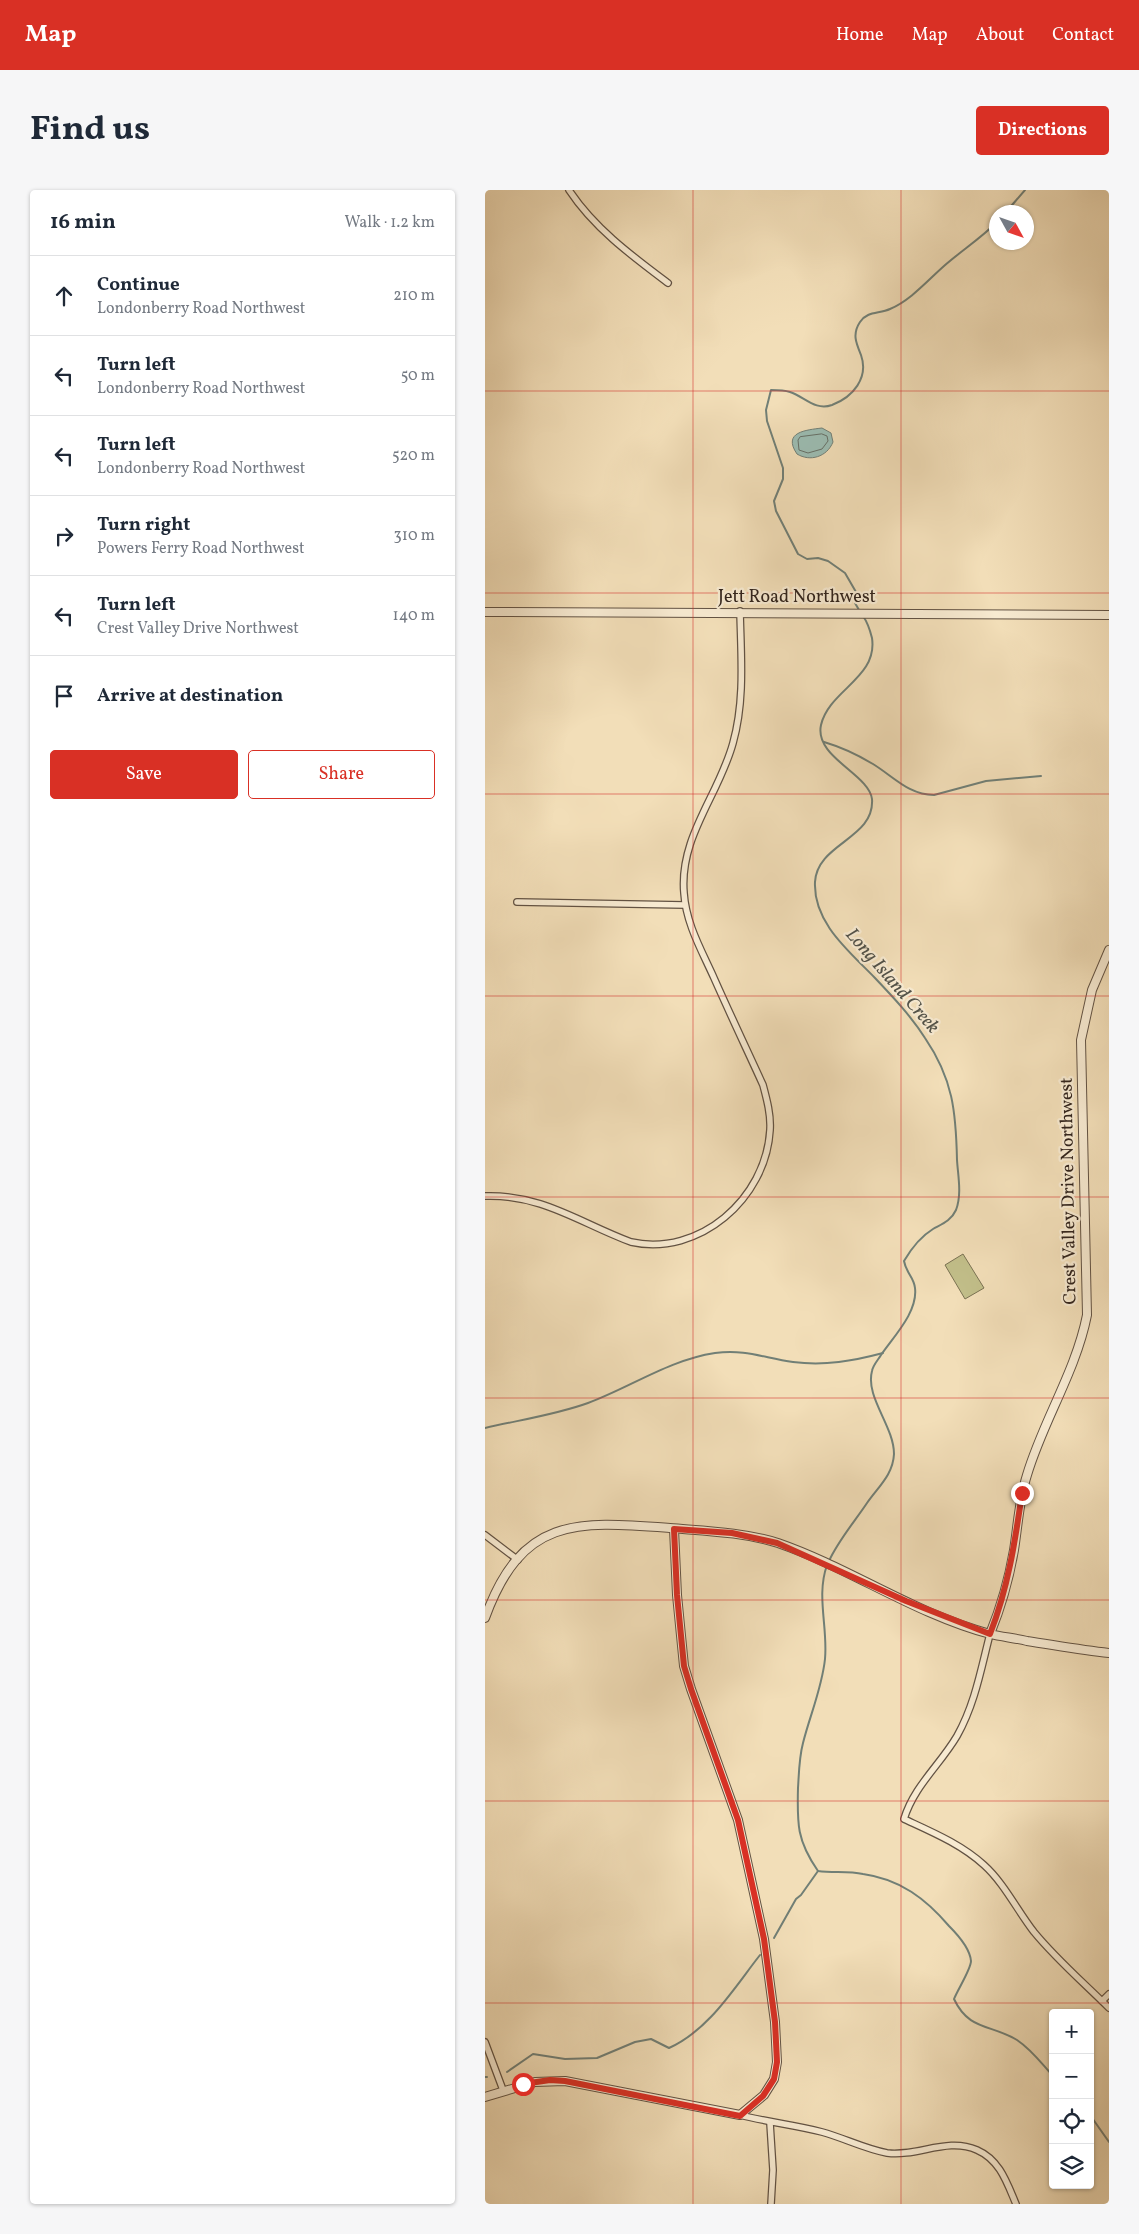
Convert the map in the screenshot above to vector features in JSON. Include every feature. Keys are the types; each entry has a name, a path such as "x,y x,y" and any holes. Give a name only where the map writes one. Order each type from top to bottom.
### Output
{"street":[{"path":"569,190 590,218 668,283"},
{"path":"485,1196 508,1197 541,1203 559,1209 631,1242 645,1245 662,1245 682,1242 700,1235 717,1224 735,1207 751,1186 762,1165 768,1144 770,1124 763,1085 694,934 685,904 683,876 688,848 726,764 738,724 742,687 740,611"},
{"name":"Jett Road Northwest","path":"485,612 740,611 1109,614"},
{"path":"517,902 685,904"},
{"name":"Crest Valley Drive Northwest","path":"1102,2001 1067,1968 1035,1932 994,1875 983,1864 951,1842 904,1819 915,1792 948,1750 964,1722 975,1694 990,1634 1001,1606 1009,1574 1027,1474 1050,1413 1075,1357 1087,1315 1081,1040 1092,990 1109,950"},
{"path":"485,1618 503,1580 518,1560 542,1538 574,1526 612,1524 732,1533 777,1543 906,1601 990,1634 1109,1653"},
{"path":"674,1529 677,1595 684,1666 738,1820 764,1939 775,2022 777,2062 774,2079 763,2096 740,2116"},
{"path":"485,1535 518,1560"},
{"path":"1109,1994 1102,2001 1109,2008"},
{"path":"485,2042 503,2090"},
{"path":"485,2097 503,2090 535,2082 565,2081 821,2132 889,2153 903,2153 951,2145 977,2150 991,2158 1001,2170 1016,2204"},
{"path":"770,2123 773,2170 771,2204"}],"shaded area":[{"path":"963,1254 984,1288 965,1299 945,1265"}],"water":[{"path":"822,428 831,433 833,442 827,451 813,458 797,454 793,447 792,441 794,437 803,431"}],"waterway":[{"name":"Long Island Creek","path":"1012,205 1025,190"},
{"name":"Long Island Creek","path":"859,610 855,603 856,592 845,573 828,561 818,558 807,559 798,554 776,511 774,501 783,479 783,468 767,421 766,410 771,390 790,392 810,403 820,406 832,405 847,397 857,386 863,371 863,363 855,335 863,318 870,314 886,311 905,301 989,229"},
{"name":"Long Island Creek","path":"829,1561 842,1539 888,1475 893,1461 893,1443 872,1391 871,1381 874,1365 904,1323 913,1306 915,1288 904,1261 924,1236 952,1217 958,1204 959,1191 954,1111 942,1068 920,1030 908,1014 835,936 820,911 816,897 815,882 818,869 825,858 856,833 865,823 870,812 872,799 869,790 862,781 833,756 821,736 821,725 833,702 861,674 868,664 872,652 872,638 863,616"},
{"path":"824,742 861,757 909,789 925,794 934,795 986,781 1041,776"},
{"path":"485,1428 550,1414 588,1403 666,1368 715,1353 746,1353 805,1363 828,1363 883,1353"},
{"name":"Long Island Creek","path":"827,1565 822,1588 825,1659 819,1691 803,1743 799,1766 798,1822 802,1841 818,1871 857,1873 889,1880 911,1892 931,1907 959,1937 970,1956 969,1969 954,1999 960,2009 967,2017 981,2026 1017,2040 1032,2052 1049,2071"},
{"path":"774,1938 796,1899 818,1871"},
{"path":"507,2072 533,2054 565,2059 597,2058 635,2042 651,2039 669,2048 696,2031 709,2019 760,1955"},
{"name":"Long Island Creek","path":"1094,2121 1109,2142"}],"route":[{"path":"523,2084 550,2080 565,2081 740,2116 763,2096 774,2079 777,2062 777,2041 764,1939 738,1820 684,1666 677,1595 674,1529 732,1533 777,1543 906,1601 990,1634 1001,1606 1009,1574 1022,1493"}]}
